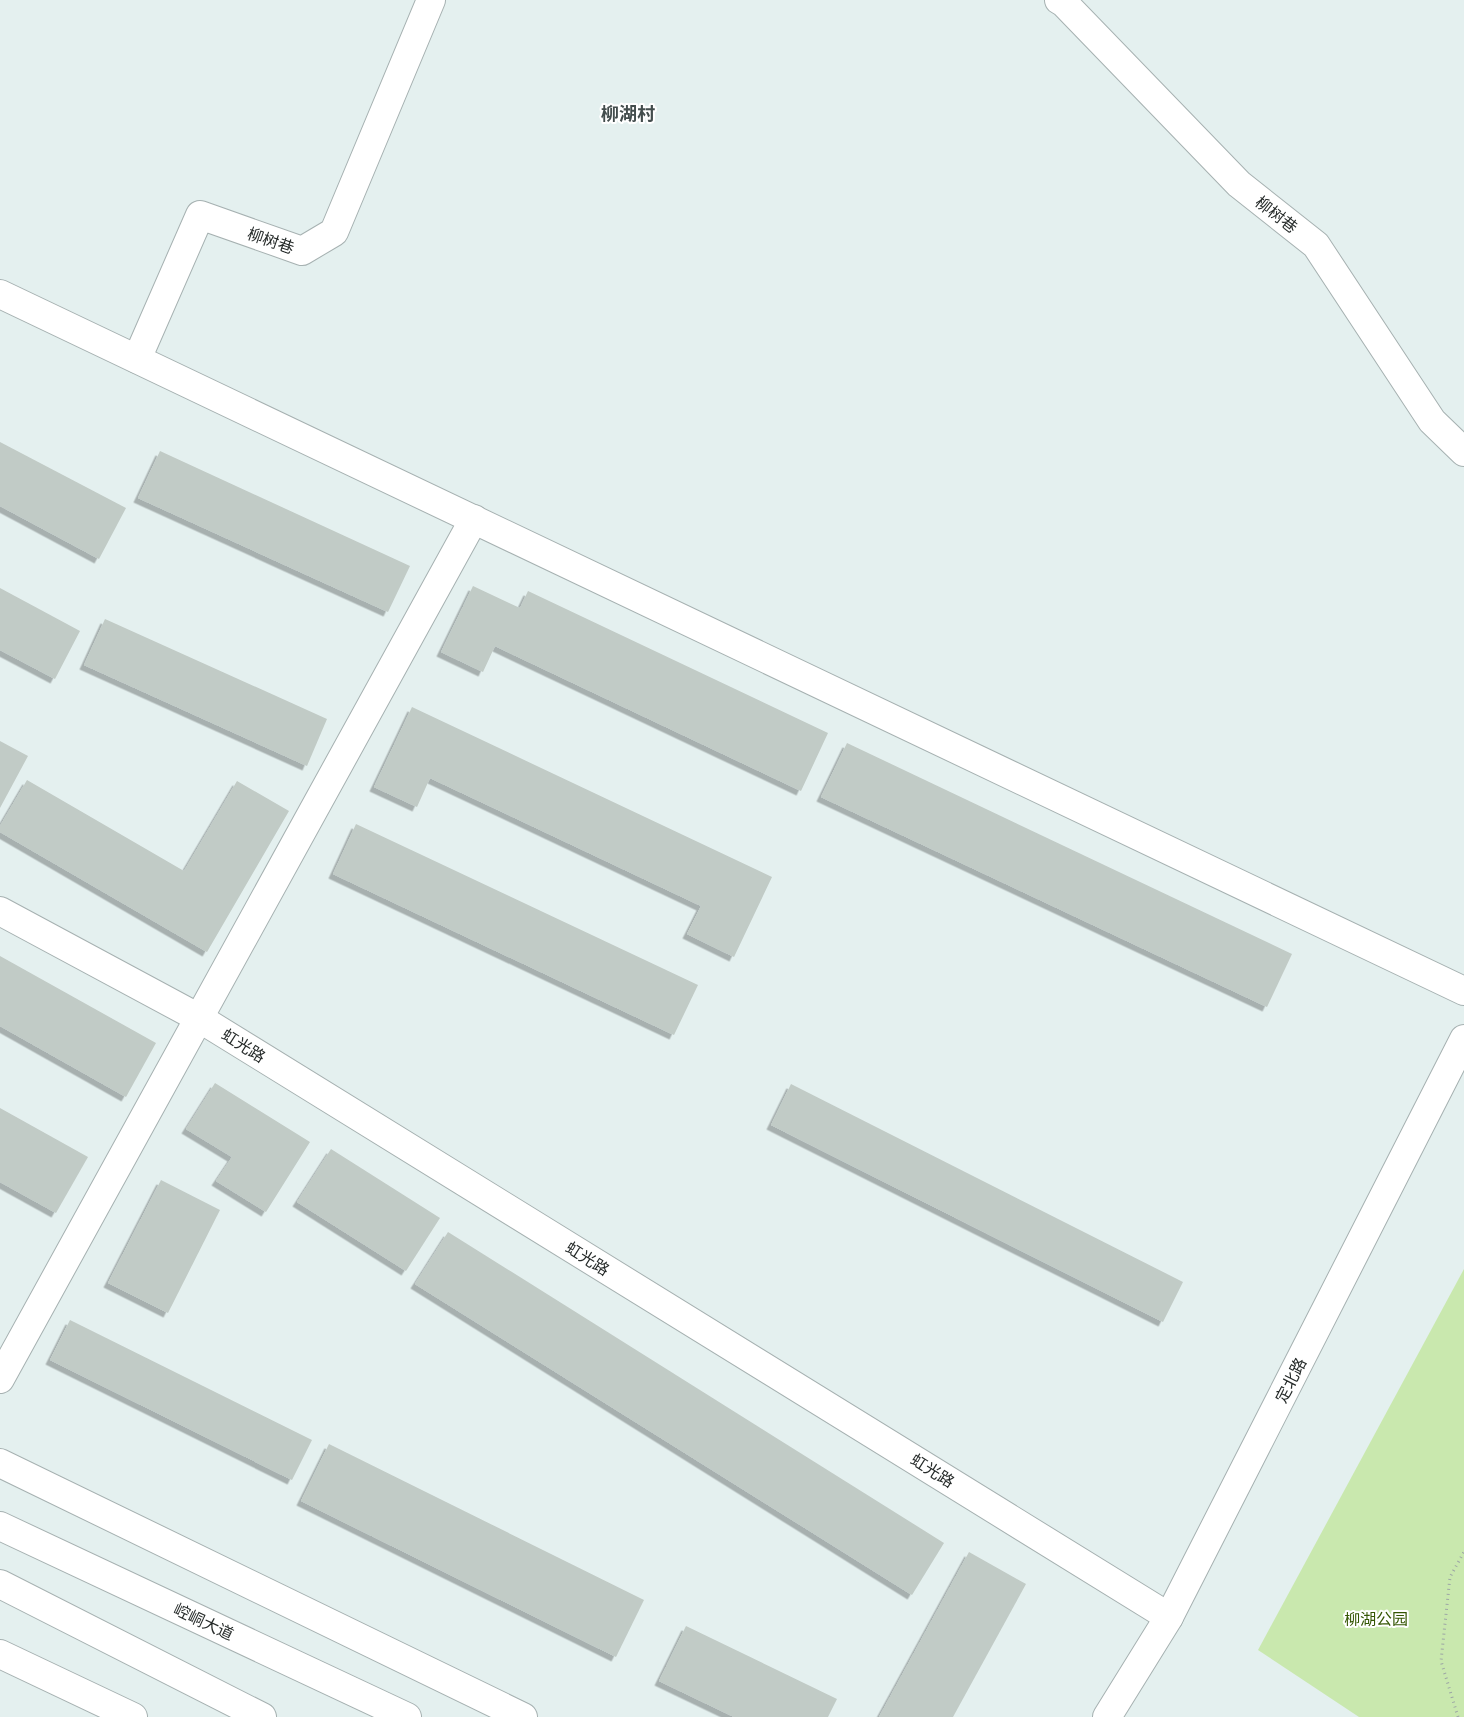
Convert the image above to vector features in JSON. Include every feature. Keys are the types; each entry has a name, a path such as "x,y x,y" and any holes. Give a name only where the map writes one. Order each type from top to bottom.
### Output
{"street":[{"name":"柳树巷","path":"137,359 200,215 302,251 334,232 432,0"},
{"name":"柳树巷","path":"1059,0 1064,2 1239,184 1316,245 1432,421 1464,452"},
{"path":"0,294 1464,991"},
{"path":"0,1379 474,519"},
{"name":"虹光路","path":"0,911 199,1018 1169,1617"},
{"name":"定北路","path":"1107,1717 1169,1617 1464,1039"},
{"path":"0,1463 523,1717"},
{"name":"崆峒大道","path":"0,1526 407,1717"},
{"path":"0,1584 262,1717"},
{"path":"0,1654 133,1717"}],"path":[{"path":"1458,1717 1441,1661 1450,1577 1464,1552"}],"green space":[{"name":"柳湖公园","path":"1464,1269 1464,1717 1359,1717 1258,1650"}],"building":[{"path":"0,442 126,508 99,559 0,506"},
{"path":"160,451 410,566 388,612 138,498"},
{"path":"473,586 520,608 528,591 828,733 801,791 495,646 483,672 441,652"},
{"path":"0,588 80,631 55,679 0,650"},
{"path":"105,619 327,719 307,766 84,665"},
{"path":"412,707 772,877 734,957 687,934 701,906 430,778 417,807 374,787"},
{"path":"0,741 28,756 0,808"},
{"path":"847,743 1292,954 1267,1007 821,797"},
{"path":"27,780 184,871 237,781 289,811 207,952 0,832 0,826"},
{"path":"356,824 698,985 674,1035 333,874"},
{"path":"0,956 156,1043 126,1097 0,1026"},
{"path":"215,1083 310,1142 266,1212 216,1181 232,1157 186,1129"},
{"path":"791,1084 1183,1282 1163,1322 771,1125"},
{"path":"0,1108 88,1157 56,1213 0,1182"},
{"path":"331,1149 440,1218 406,1271 297,1202"},
{"path":"161,1180 220,1210 168,1313 108,1283"},
{"path":"448,1232 944,1543 912,1595 415,1284"},
{"path":"70,1320 312,1440 292,1480 50,1360"},
{"path":"329,1444 644,1600 616,1657 301,1501"},
{"path":"969,1552 1026,1584 953,1717 879,1717"},
{"path":"686,1626 837,1699 828,1717 734,1717 659,1681"}],"district":[{"name":"柳湖村","path":"628,113"}]}
